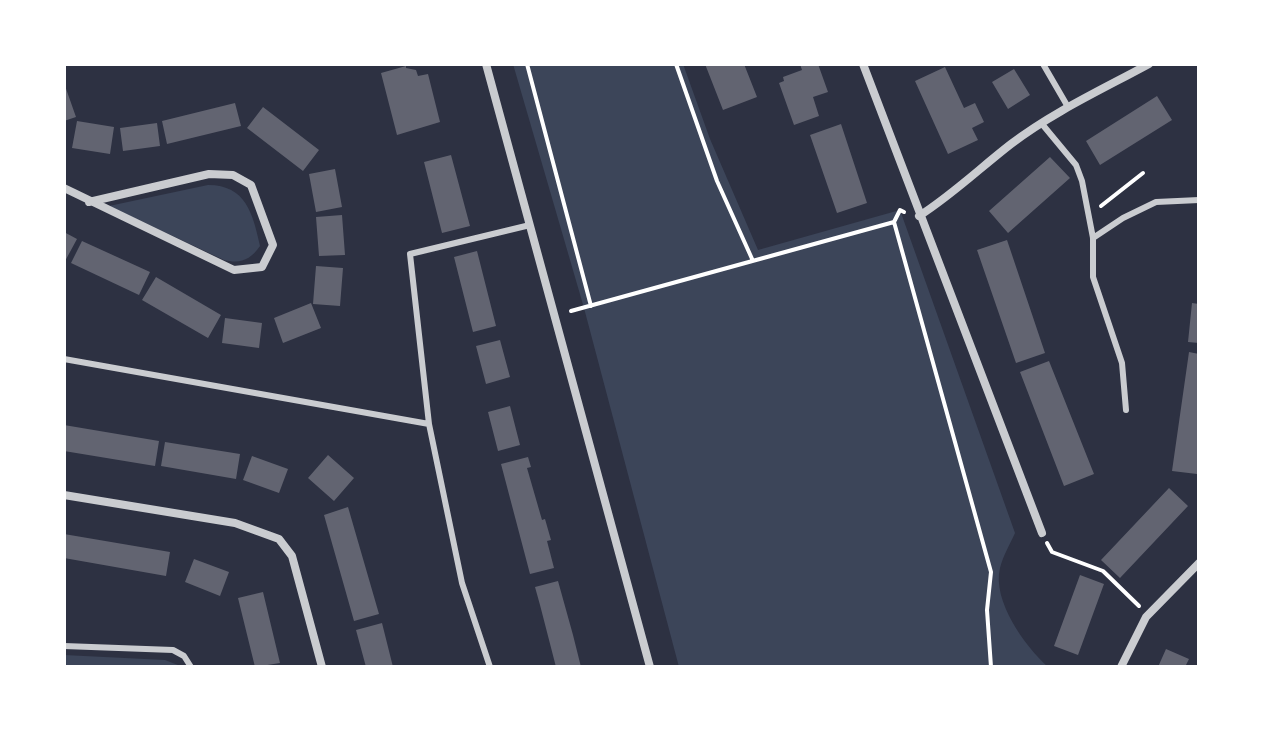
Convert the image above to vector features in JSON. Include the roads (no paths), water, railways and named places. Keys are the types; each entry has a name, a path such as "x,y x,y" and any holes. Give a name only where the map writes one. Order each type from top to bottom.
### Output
{"street":[{"path":"486,64 650,667"},
{"path":"863,64 1042,533"},
{"path":"919,216 960,189 1012,144 1042,124 1149,64"},
{"path":"64,188 89,202 234,270 262,267 273,245 251,185 233,175 209,174 89,202"},
{"path":"64,495 235,523 279,539 292,556 322,667"},
{"path":"1121,667 1133,639 1149,614 1199,563"},
{"path":"1189,574 1199,577"}],"lane":[{"path":"1043,64 1068,107"},
{"path":"1042,124 1076,165 1093,238 1093,277 1122,363 1126,410"},
{"path":"1093,238 1123,218 1156,202 1199,200"},
{"path":"490,667 462,583 429,424 410,254 530,225"},
{"path":"64,359 429,424"},
{"path":"64,646 173,650 184,656 191,667"}]}
